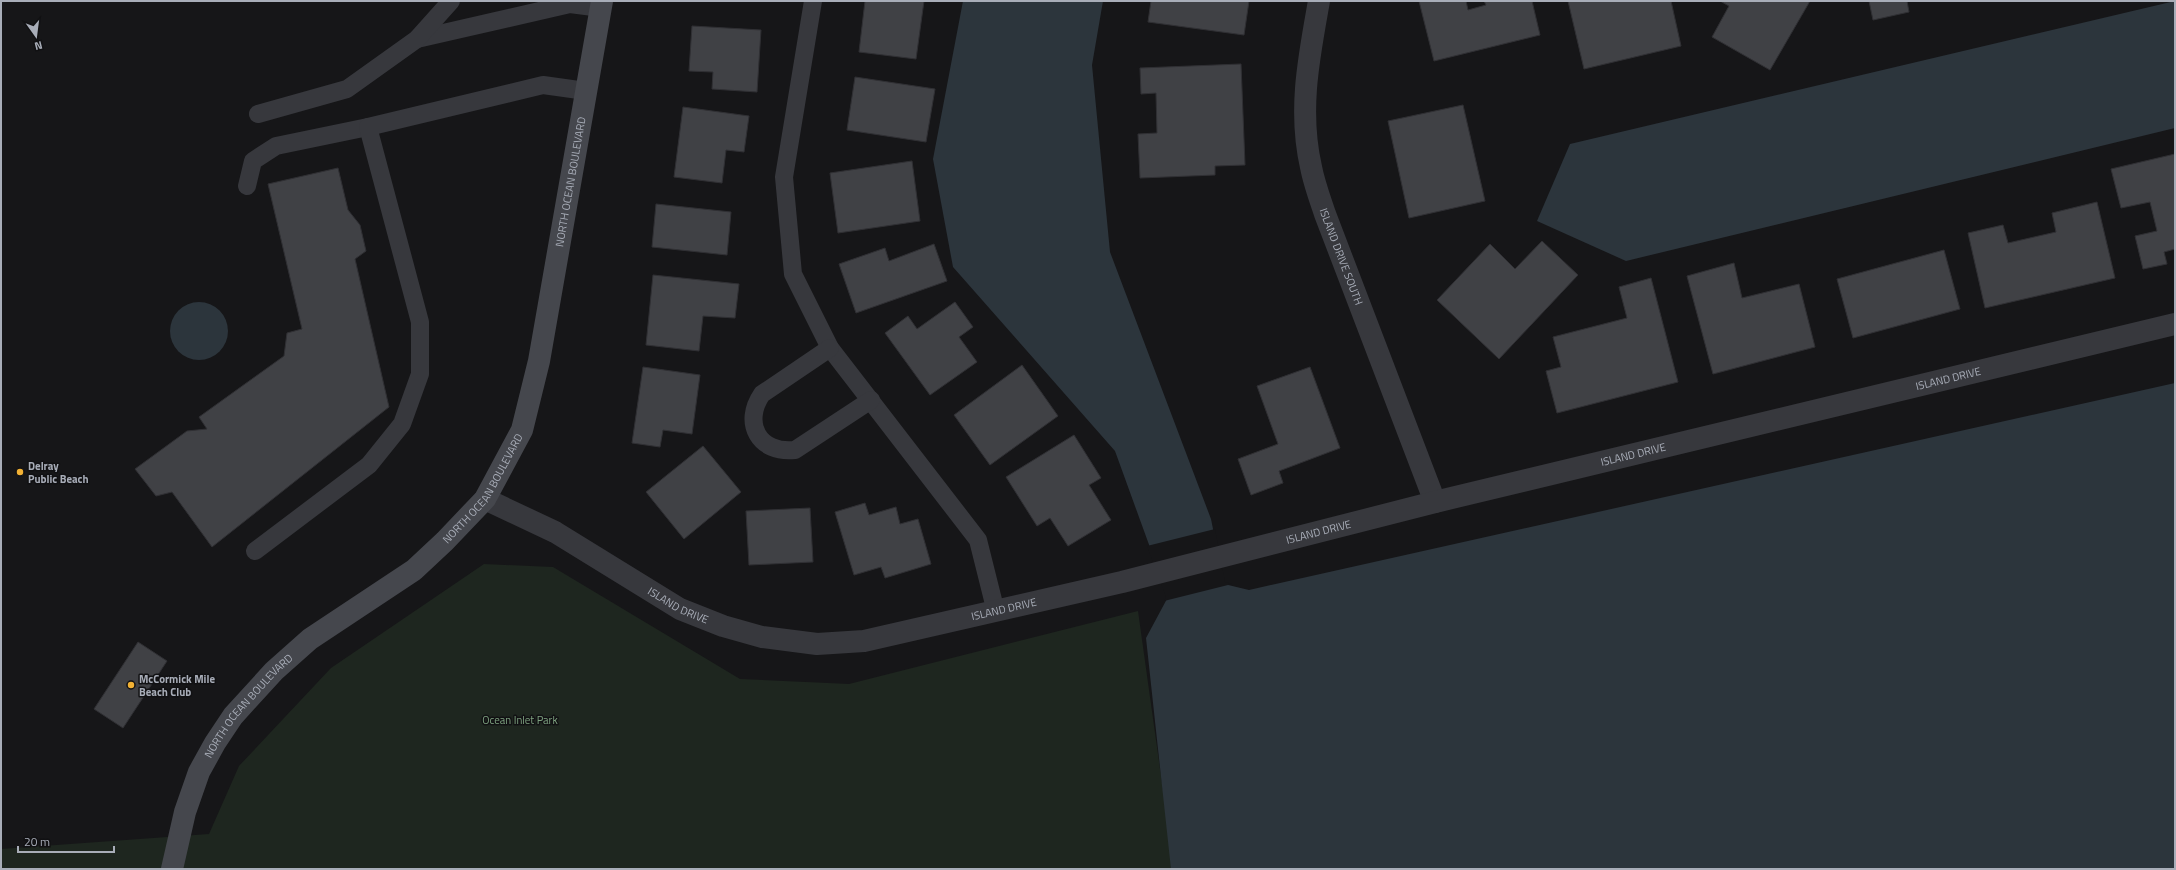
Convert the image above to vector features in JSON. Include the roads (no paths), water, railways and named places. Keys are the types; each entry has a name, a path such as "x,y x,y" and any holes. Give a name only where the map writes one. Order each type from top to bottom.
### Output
{"main road":[{"name":"NORTH OCEAN BOULEVARD","path":"172,869 185,812 199,772 215,743 252,692 310,639 414,570 445,541 485,499 522,430 539,361 601,5"}],"street":[{"name":"ISLAND DRIVE SOUTH","path":"1319,1 1306,72 1304,120 1311,167 1325,214 1435,502"},
{"name":"ISLAND DRIVE","path":"485,499 555,532 680,609 723,626 762,637 817,644 864,641 1122,582 1256,549 1435,502 2175,324"}],"lane":[{"path":"258,114 347,89 417,39 450,1"},
{"path":"813,1 784,177 793,274 830,348 978,540 996,612"},
{"path":"417,39 570,4 601,5"},
{"path":"247,186 253,161 276,146 368,127 543,85 586,91"},
{"path":"255,551 369,465 402,424 420,374 420,322 368,127"},
{"path":"830,348 762,394 756,403 753,414 754,424 761,439 773,449 784,452 795,450 871,400"}],"place":[{"name":"Delray Public Beach","path":"20,472"},
{"name":"McCormick Mile Beach Club","path":"131,685"}],"park label":[{"name":"Ocean Inlet Park","path":"520,720"}]}
